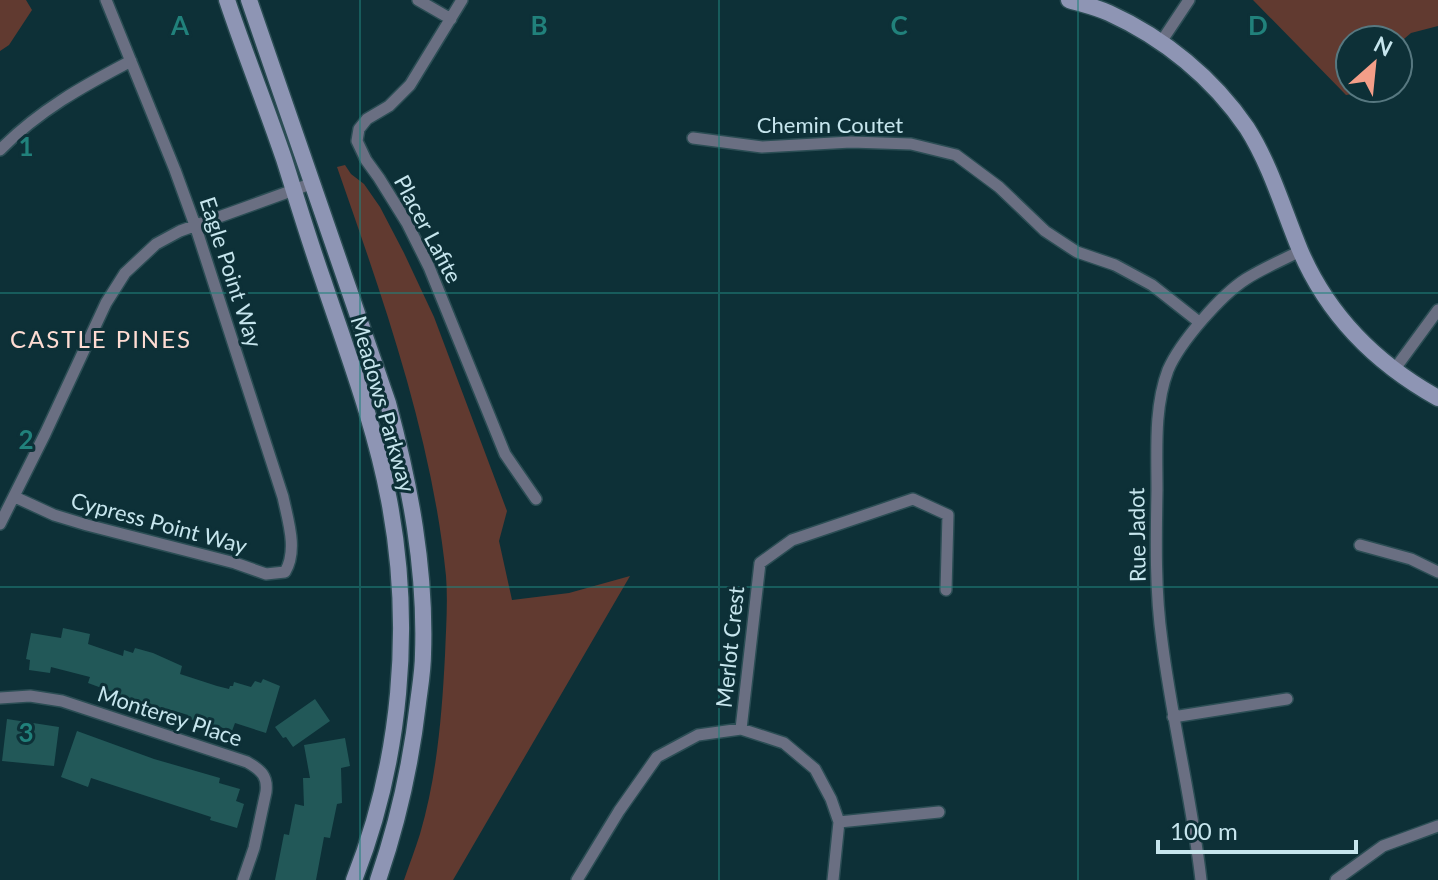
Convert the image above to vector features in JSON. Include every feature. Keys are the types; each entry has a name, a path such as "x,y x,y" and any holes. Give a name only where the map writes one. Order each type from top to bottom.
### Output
{"main road":[{"name":"Meadows Parkway","path":"227,0 371,427 389,500 398,567 401,623 397,706 380,800 354,880"},
{"name":"Meadows Parkway","path":"249,0 388,403 402,455 417,539 423,655 414,740 400,807 378,880"},
{"path":"1069,0 1133,24 1189,63 1211,84 1248,130 1266,163 1300,251 1321,293 1367,348 1394,370 1438,398"}],"street":[{"name":"Eagle Point Way","path":"106,0 195,225 283,497 292,542 290,564"},
{"path":"418,0 451,19"},
{"name":"Placer Lafite","path":"462,0 410,85 389,106 367,119 359,129 357,141 407,223 429,267 505,454 536,499"},
{"path":"1161,42 1189,0"},
{"path":"0,150 41,113 131,61"},
{"name":"Chemin Coutet","path":"693,138 762,147 851,142 911,144 956,155 999,187 1045,231 1077,252 1115,265 1152,285 1199,322"},
{"path":"0,524 106,303 125,273 156,244 180,231 313,183"},
{"name":"Rue Jadot","path":"1201,880 1173,717 1156,574 1159,401 1169,368 1199,322 1245,280 1300,251"},
{"path":"1394,370 1438,310"},
{"name":"Cypress Point Way","path":"15,497 54,515 266,574 285,572 290,564"},
{"name":"Merlot Crest","path":"741,729 760,563 792,540 913,499 948,515 946,590"},
{"path":"1360,545 1411,559 1438,572"},
{"name":"Monterey Place","path":"0,698 30,696 62,701 260,769 267,783 266,792 254,848 243,880"},
{"path":"1173,717 1287,699"},
{"path":"577,880 619,811 657,757 698,735 741,729 784,743 815,769 839,822 833,880"},
{"path":"839,822 939,812"},
{"path":"1336,880 1383,846 1438,826"}],"shaded area":[{"path":"0,0 26,0 32,10 9,45 0,51"},
{"path":"1253,0 1438,0 1438,26 1414,32 1414,24 1334,24 1334,83"},
{"path":"345,165 364,184 380,207 434,317 507,511 499,541 512,600 569,593 630,576 453,880 404,880 426,812 438,745 445,655 446,576 430,472 404,368 337,167"}],"building":[{"path":"63,628 90,634 88,644 123,656 124,650 133,653 135,648 153,653 182,666 180,674 217,686 229,689 234,682 251,687 255,681 261,683 263,679 280,686 266,733 235,723 232,731 168,709 167,712 88,683 90,677 51,667 50,673 29,670 30,660 26,659 31,633 61,638"},
{"path":"315,699 330,721 293,747 275,727"},
{"path":"7,719 59,727 54,766 2,761"},
{"path":"77,731 154,759 220,778 219,783 240,789 236,801 244,804 237,828 91,778 88,787 61,777"},
{"path":"345,738 350,766 341,768 342,803 337,804 330,838 324,837 316,880 275,880 284,834 289,835 295,804 304,806 303,778 310,778 304,745"}],"district":[{"name":"CASTLE PINES","path":"101,340"}]}
